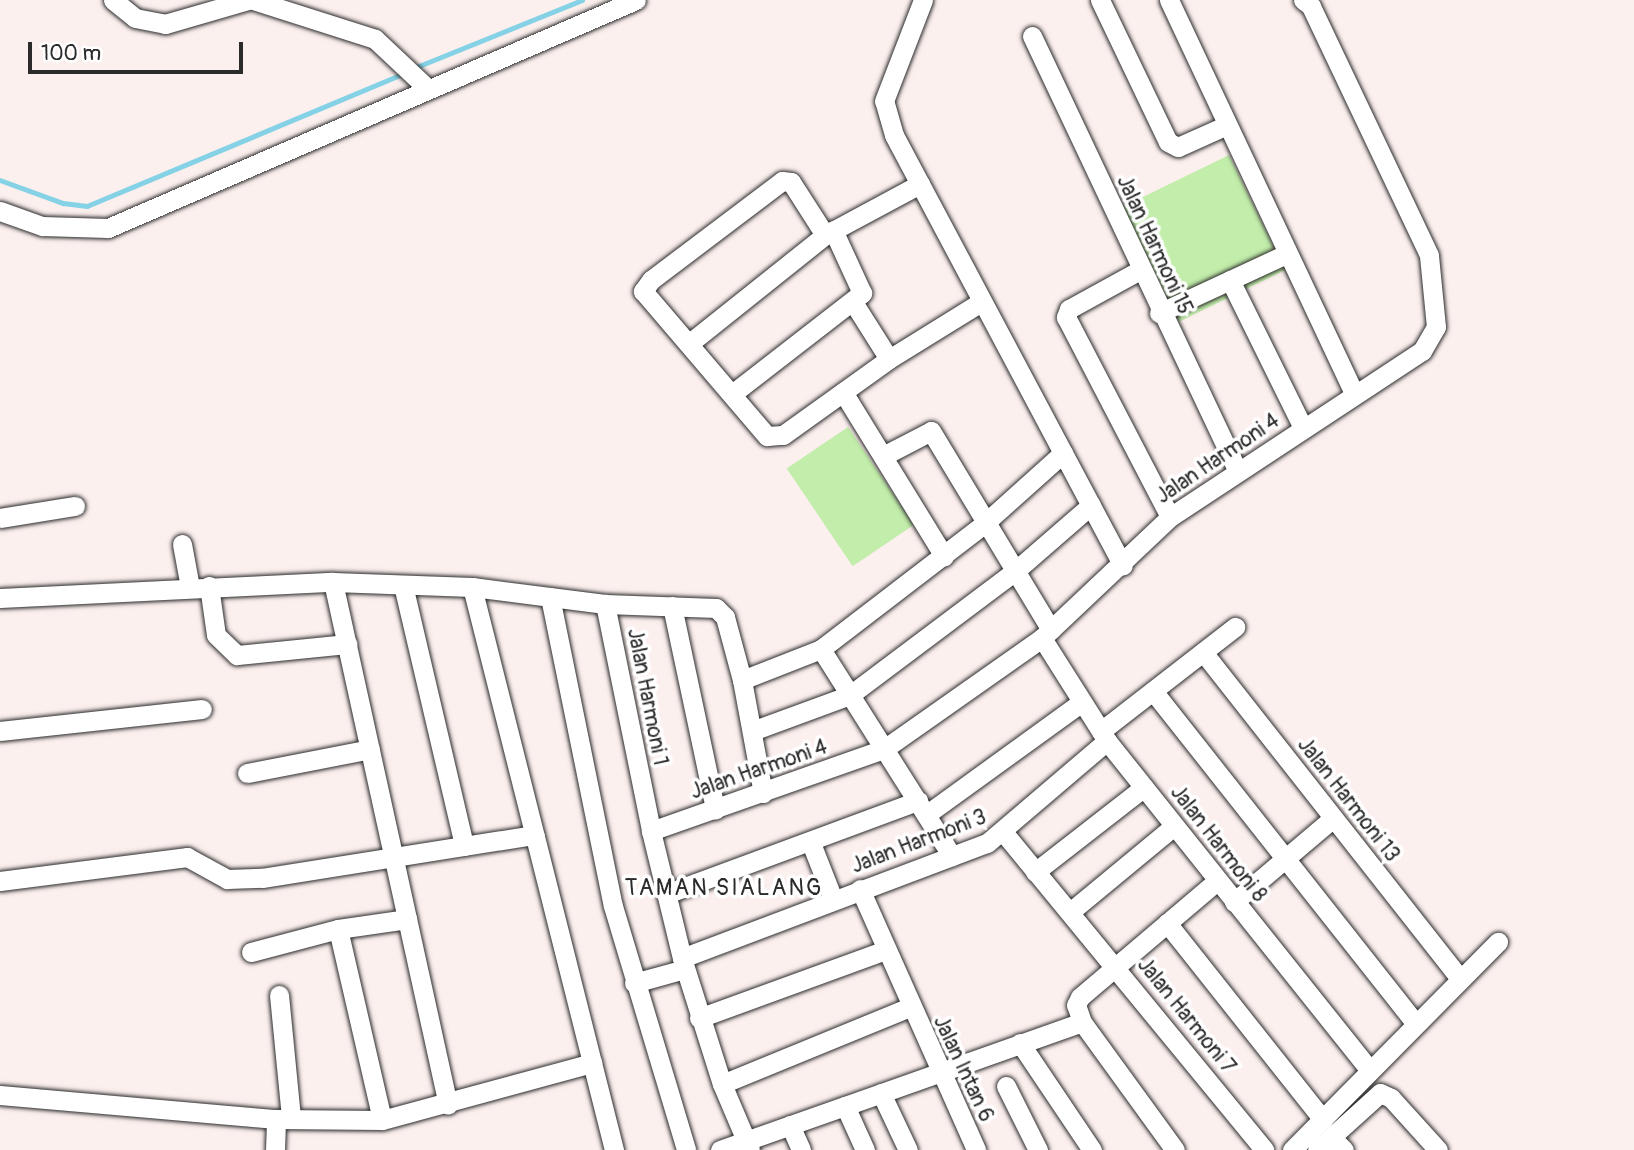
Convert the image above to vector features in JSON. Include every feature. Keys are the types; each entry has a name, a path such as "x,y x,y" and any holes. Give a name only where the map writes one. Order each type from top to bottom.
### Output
{"street":[{"path":"113,0 135,18 165,24 247,0"},
{"path":"253,0 362,33 401,60 421,82"},
{"path":"0,211 42,226 108,228 421,82 636,0"},
{"path":"922,0 884,101 894,135 1123,565"},
{"path":"1100,0 1168,142 1178,147 1225,126"},
{"path":"1169,0 1225,126 1354,394"},
{"name":"Jalan Harmoni 4","path":"651,831 884,749 1047,634 1123,565 1170,517 1422,351 1436,327 1429,255 1307,3"},
{"name":"Jalan Harmoni 15","path":"1032,36 1160,313 1238,472"},
{"path":"732,394 853,302 862,288 829,233 791,182 782,181 651,280 643,291 677,335 691,342 732,394 763,432 772,437 783,435 889,359 981,302"},
{"path":"691,342 829,233 920,184"},
{"path":"1160,313 1286,254"},
{"path":"1140,270 1069,309 1066,317 1170,517"},
{"path":"1230,280 1303,428"},
{"path":"853,302 889,359"},
{"path":"844,392 944,556"},
{"name":"Jalan Harmoni 8","path":"883,456 931,430 1014,572 1082,702 1104,736 1370,1070"},
{"path":"742,680 821,649 985,523 1063,453"},
{"path":"752,731 850,695 1014,572 1091,505"},
{"path":"0,518 75,506"},
{"path":"182,544 216,635 237,655 347,644"},
{"path":"333,582 449,1105"},
{"path":"0,598 199,586 333,582 472,587 605,604 712,607 725,617 742,680 763,793"},
{"path":"403,585 464,846"},
{"path":"472,587 614,1150"},
{"path":"550,597 613,906 685,1150"},
{"name":"Jalan Harmoni 1","path":"605,604 651,831 684,963 699,1018 747,1145"},
{"path":"672,606 715,809"},
{"name":"Jalan Harmoni 3","path":"634,983 860,888 952,856 1004,833 1153,691 1235,627"},
{"path":"821,649 952,856"},
{"name":"Jalan Harmoni 13","path":"1203,652 1459,977"},
{"path":"1153,691 1414,1022"},
{"path":"666,894 923,807 1082,702"},
{"path":"0,730 202,709"},
{"path":"247,773 370,749"},
{"path":"1035,872 1144,787"},
{"path":"1234,902 1333,818"},
{"path":"1070,912 1174,826"},
{"name":"Jalan Harmoni 7","path":"1004,833 1117,965 1264,1150"},
{"path":"0,881 187,857 227,879 262,878 535,835"},
{"path":"811,843 833,899"},
{"path":"1175,1150 1082,1022 1077,1000 1217,881"},
{"name":"Jalan Intan 6","path":"860,888 938,1071 976,1150"},
{"path":"251,952 338,929 407,919"},
{"path":"1167,923 1329,1139"},
{"path":"338,929 382,1120"},
{"path":"1329,1139 1370,1070 1459,977 1498,942"},
{"path":"699,1018 886,950"},
{"path":"275,1150 283,1118 279,995"},
{"path":"722,1084 910,1007"},
{"path":"720,1150 747,1145 790,1125 1082,1022"},
{"path":"1020,1043 1092,1150"},
{"path":"0,1094 283,1118 382,1120 449,1105 592,1063"},
{"path":"1006,1086 1038,1150"},
{"path":"881,1093 908,1150"},
{"path":"1292,1150 1329,1139 1374,1095 1386,1093 1438,1150"},
{"path":"845,1106 865,1150"},
{"path":"790,1125 801,1150"}],"green space":[{"path":"1229,155 1285,270 1179,322 1123,207"},
{"path":"848,427 914,525 853,566 787,468"}],"waterway":[{"path":"414,68 582,0"},
{"path":"0,180 63,203 87,206 403,74"}],"district":[{"name":"TAMAN SIALANG","path":"724,888"}]}
